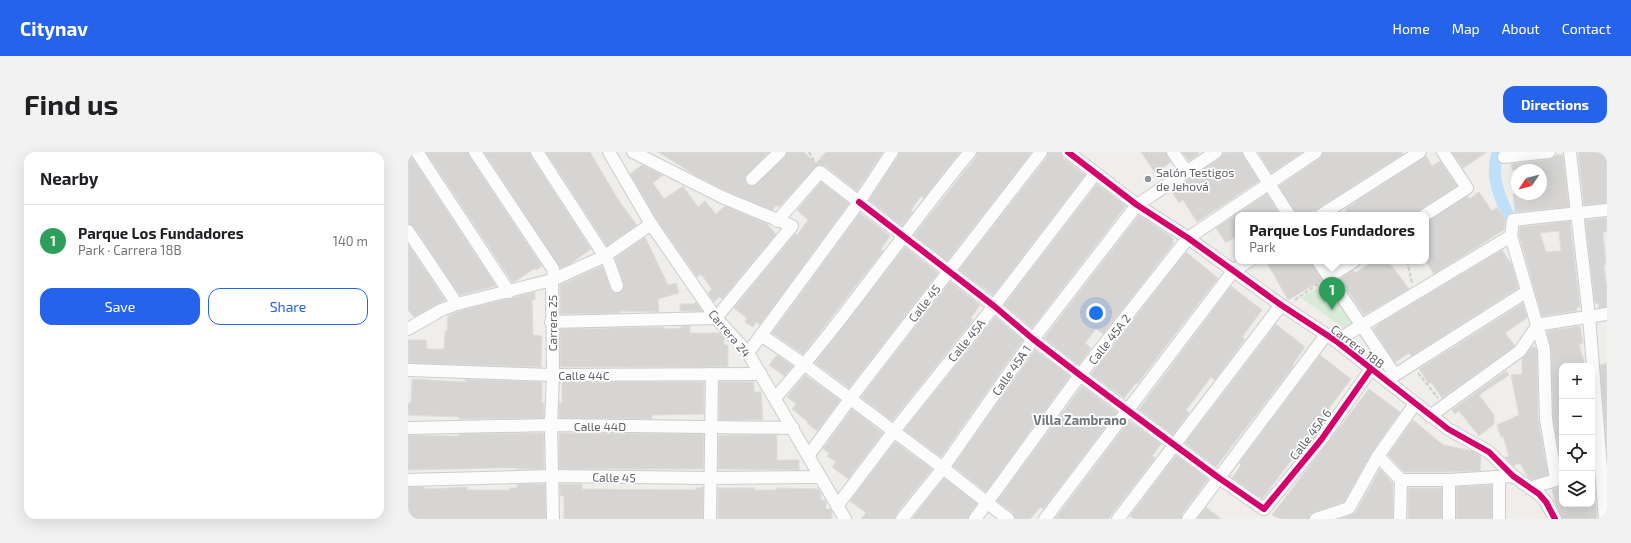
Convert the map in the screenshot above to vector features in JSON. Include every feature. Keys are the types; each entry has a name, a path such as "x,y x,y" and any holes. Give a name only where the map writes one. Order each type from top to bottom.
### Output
{"street":[{"path":"418,152 509,292"},
{"path":"475,152 552,274"},
{"path":"537,152 605,256 617,286"},
{"name":"Carrera 24","path":"609,152 651,224 716,318 748,353 845,519"},
{"path":"551,322 716,318 792,226 722,197 633,152"},
{"path":"752,179 780,152"},
{"path":"748,353 859,202 892,152"},
{"path":"775,398 805,365 970,152"},
{"name":"Calle 45","path":"808,456 850,399 1041,152"},
{"name":"Carrera 18B","path":"1068,152 1137,205 1234,270 1282,306 1331,338 1371,369 1391,378 1415,404 1430,416 1461,438 1478,445 1489,452 1513,476 1539,494 1546,502 1555,519"},
{"path":"1173,152 1186,172"},
{"name":"Calle 45A 1","path":"902,519 943,468 1033,339 1137,205 1216,152"},
{"path":"1249,152 1287,212"},
{"name":"Calle 45A 2","path":"975,519 1080,375 1188,238 1316,152"},
{"path":"1326,212 1420,152"},
{"path":"1429,212 1467,188 1443,152"},
{"path":"1504,157 1549,152"},
{"path":"1570,152 1589,316 1605,519"},
{"path":"777,221 820,172 994,306 1033,339 1219,478"},
{"name":"Calle 45A","path":"838,506 894,431 994,306 1095,174"},
{"path":"1530,488 1559,478 1546,419 1544,349 1526,292 1511,236 1513,220 1607,210"},
{"path":"409,328 441,310 457,304 509,292 552,274 605,256 651,224"},
{"path":"408,231 457,304"},
{"path":"1188,519 1331,338 1361,326 1511,236"},
{"path":"1045,519 1234,270 1244,264"},
{"path":"1320,264 1361,326 1391,378 1526,292"},
{"path":"1329,277 1349,264"},
{"name":"Carrera 25","path":"552,274 551,425 553,519"},
{"path":"1118,519 1174,444 1282,306"},
{"path":"1430,416 1520,351 1537,326 1607,314"},
{"path":"761,334 894,431 1008,519"},
{"name":"Calle 45A 6","path":"1219,478 1264,509 1321,440 1371,369"},
{"name":"Calle 44C","path":"408,370 552,375 761,374"},
{"path":"710,519 712,374"},
{"path":"1316,519 1349,513 1378,456 1415,404"},
{"name":"Calle 44D","path":"408,428 551,425 793,428"},
{"path":"1378,456 1401,480 1400,519"},
{"name":"Calle 45","path":"408,480 552,476 710,478 820,477"},
{"path":"1401,480 1449,480 1513,476"},
{"path":"1499,477 1499,519"},
{"path":"1449,480 1449,519"}],"path":[{"path":"1408,264 1414,293"},
{"path":"1282,306 1329,277"},
{"path":"1411,365 1444,406"}],"green space":[{"path":"1328,281 1354,322 1344,328 1301,298"}],"building":[{"path":"408,152 410,152 411,156 496,286 460,295 414,227 408,224"},
{"path":"426,152 468,152 469,156 542,266 536,270 535,268 516,281 512,282"},
{"path":"484,152 530,152 531,156 591,249 570,264 560,268"},
{"path":"546,152 590,152 619,201 637,225 607,246"},
{"path":"658,152 769,152 745,177 746,184 753,186 785,157 787,152 804,152 816,163 826,152 883,152 857,191 825,166 818,165 779,207 777,205 772,210 728,192 695,175"},
{"path":"899,152 960,152 924,198 921,196 911,210 913,212 902,226 869,200 898,156"},
{"path":"977,152 1032,152 947,261 914,235 976,157"},
{"path":"1048,152 1061,152 1063,158 1085,175 993,295 959,270 1047,157"},
{"path":"1141,152 1166,152 1171,162 1155,173"},
{"path":"1182,152 1198,152 1199,154 1189,161"},
{"path":"1225,152 1242,152 1259,181 1197,222 1183,200 1179,203 1171,191 1220,158"},
{"path":"1258,152 1303,152 1271,173"},
{"path":"1323,152 1402,152 1403,154 1312,212 1294,212 1279,186 1320,158"},
{"path":"1487,152 1463,168 1452,153"},
{"path":"1578,152 1607,152 1607,203 1584,205"},
{"path":"1556,155 1563,155 1569,207 1515,212 1514,200 1547,200 1547,164 1511,164 1550,159"},
{"path":"1426,156 1432,166 1440,161 1457,186 1421,209 1420,212 1347,212 1345,209"},
{"path":"642,165 663,175 653,183 664,199 683,186 698,207 705,201 716,214 725,206 766,223 776,234 722,299 719,297 714,302 708,293 712,289 701,274 697,277 657,220 630,174"},
{"path":"821,182 849,203 760,325 756,322 753,327 745,322 747,318 734,308 795,234 797,235 808,220 797,210"},
{"path":"1097,184 1126,206 1032,328 1004,305"},
{"path":"1479,192 1492,211 1497,207 1505,220 1504,230 1434,274 1427,264 1429,264 1429,220 1468,196 1469,199"},
{"path":"1267,194 1278,212 1240,212"},
{"path":"860,213 890,236 881,249 883,251 803,354 772,333"},
{"path":"1139,215 1174,239 1172,242 1174,243 1103,334 1096,329 1085,343 1091,348 1079,365 1044,338"},
{"path":"1235,215 1235,237 1226,243 1216,228"},
{"path":"1607,218 1607,232 1603,232 1606,265 1604,265 1607,282 1607,307 1599,308 1599,304 1595,303 1585,220"},
{"path":"1570,221 1580,307 1576,308 1577,311 1542,316 1519,235 1520,227","holes":["1559,231 1561,251 1546,252 1540,233"]},
{"path":"645,237 668,285 676,283 679,293 658,299 659,312 619,311 619,313 560,314 560,285 602,266 612,291 616,293 622,291 624,284 615,258"},
{"path":"408,244 445,300 414,317 408,310"},
{"path":"905,247 938,273 849,388 815,363"},
{"path":"1502,250 1512,265 1518,288 1411,356 1409,353 1395,362 1373,329 1380,323"},
{"path":"1186,252 1218,278 1137,384 1136,383 1124,398 1091,374"},
{"path":"1268,264 1313,264 1322,280 1288,300"},
{"path":"1369,264 1390,264 1409,289 1364,315 1340,279 1353,270 1355,273"},
{"path":"950,282 980,305 971,318 973,320 892,421 861,397"},
{"path":"1231,286 1262,310 1242,337 1245,339 1215,380 1211,377 1186,410 1189,413 1173,435 1139,409"},
{"path":"535,292 535,300 532,300 533,335 542,336 541,367 408,363 408,340 426,340 427,349 444,349 448,316 459,311"},
{"path":"696,302 702,311 680,311 680,304 694,304"},
{"path":"1523,303 1527,318 1505,333 1515,346 1442,398 1431,382 1429,384 1419,369"},
{"path":"995,317 1023,340 941,457 904,430"},
{"path":"1276,324 1305,347 1293,364 1294,365 1216,467 1185,443"},
{"path":"681,326 690,326 690,333 719,333 724,338 724,345 728,345 728,367 560,367 560,329 663,327 663,329 681,328"},
{"path":"1580,326 1583,343 1579,344 1584,363 1559,363 1559,452 1553,418 1551,349 1547,331"},
{"path":"1532,347 1535,347 1537,350 1538,419 1548,475 1531,480 1520,463 1513,466 1505,457 1509,456 1503,436 1501,437 1497,425 1519,415 1511,375 1522,374 1522,359"},
{"path":"1035,350 1070,376 986,492 953,466"},
{"path":"777,355 793,366 784,376 769,365"},
{"path":"1320,355 1351,379 1318,423 1322,426 1298,456 1296,454 1262,499 1232,478 1241,465 1239,463"},
{"path":"1607,363 1607,449 1600,365"},
{"path":"1506,371 1509,375 1479,395 1494,415 1494,424 1479,436 1459,411 1455,414 1452,410"},
{"path":"805,375 840,400 817,431 792,409 796,404 787,397"},
{"path":"412,379 465,382 465,379 542,382 544,418 459,419 459,417 408,415 408,403 411,403"},
{"path":"562,382 704,382 704,414 652,415 652,419 559,418 559,403 562,403"},
{"path":"719,382 754,382 754,392 761,392 763,420 719,420"},
{"path":"1082,386 1117,412 1043,509 1041,507 1030,519 1015,519 1013,513 997,501"},
{"path":"1369,389 1400,412 1372,452 1344,502 1314,512 1310,514 1309,519 1281,519 1272,515"},
{"path":"852,409 883,433 848,479 832,467 836,462 827,456 829,453 823,449"},
{"path":"1413,420 1443,445 1473,451 1481,456 1480,471 1404,472 1388,455"},
{"path":"1129,421 1161,444 1152,456 1155,458 1108,519 1055,519"},
{"path":"544,433 544,469 496,468 408,470 408,435 459,436 459,434"},
{"path":"559,433 704,434 703,469 559,469"},
{"path":"719,435 777,435 777,460 799,460 799,470 718,469"},
{"path":"895,442 932,469 896,514 895,519 861,519 866,513 850,501"},
{"path":"1176,455 1208,479 1182,514 1181,519 1134,519 1130,516"},
{"path":"1380,469 1393,483 1393,519 1340,519 1356,512"},
{"path":"944,478 977,504 969,515 968,519 912,519"},
{"path":"517,484 545,484 546,519 408,519 408,487 424,487 424,489 467,487 467,490 509,490 509,488 517,488"},
{"path":"560,484 582,484 582,489 696,490 696,488 703,487 703,519 564,519 564,496 560,496"},
{"path":"1492,485 1492,519 1456,519 1456,487"},
{"path":"1559,487 1559,507 1595,507 1595,490 1597,519 1562,519 1555,502 1552,489"},
{"path":"718,488 755,488 755,490 776,490 776,488 819,489 821,499 826,501 826,509 830,509 832,511 832,519 718,519"},
{"path":"1408,488 1442,488 1442,519 1408,519"},
{"path":"1206,507 1221,519 1197,519"}],"waterway":[{"path":"1498,152 1495,171 1496,180 1500,197 1512,223"}],"cycle path":[{"path":"1068,152 1137,205 1188,238 1281,305 1336,341 1448,429 1489,452 1513,476 1539,494 1546,502 1555,519"},
{"path":"859,202 994,306 1033,339 1080,375 1219,478 1264,509 1321,440 1371,369"}],"place":[{"name":"Salón Testigos de Jehová","path":"1148,179"},
{"name":"Parque Los Fundadores","path":"1332,310"}],"district":[{"name":"Villa Zambrano","path":"1080,420"}]}
